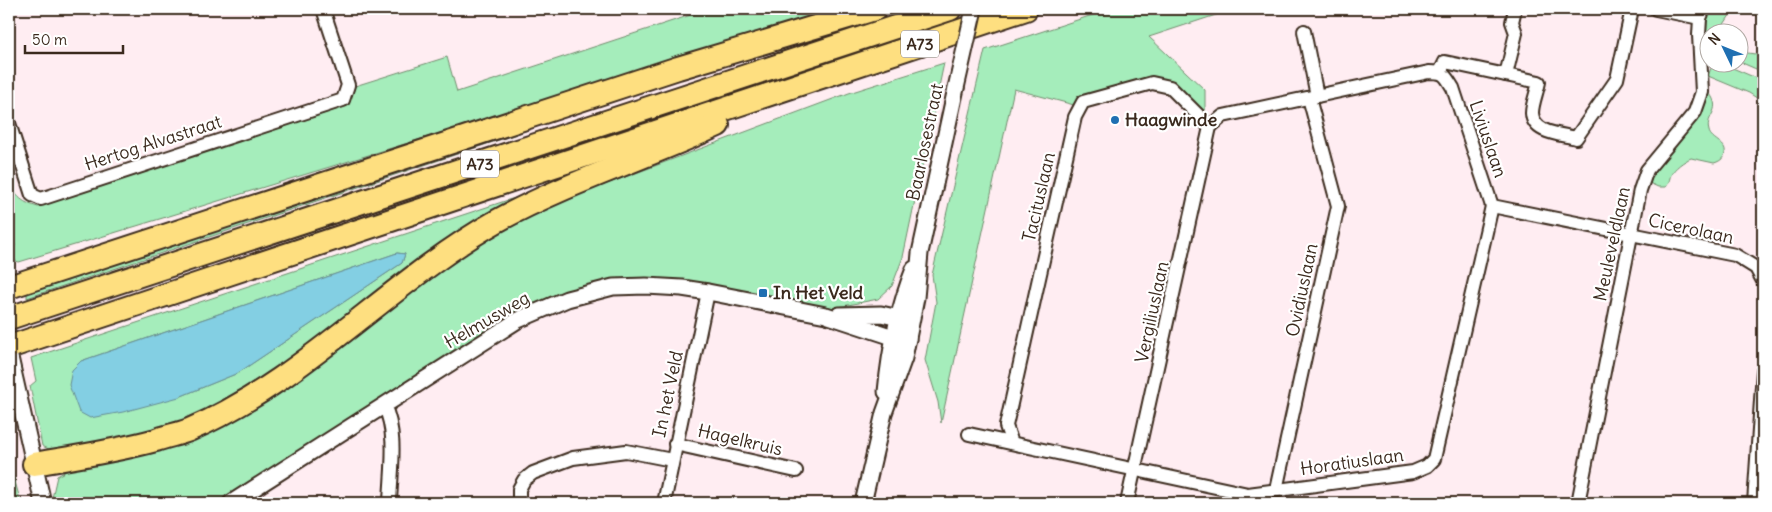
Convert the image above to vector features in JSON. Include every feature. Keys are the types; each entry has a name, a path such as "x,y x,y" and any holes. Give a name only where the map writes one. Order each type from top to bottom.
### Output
{"highway":[{"name":"A73","path":"9,287 668,71 876,9"},
{"name":"A73","path":"9,318 950,9"},
{"name":"A73","path":"9,347 1026,9"},
{"name":"A73","path":"34,464 130,447 188,430 220,415 282,377 432,262 498,221 576,183 680,143 814,80"}],"street":[{"name":"Hertog Alvastraat","path":"9,124 32,195 41,199 343,100 348,85 323,9"},
{"name":"Baarlosestraat","path":"863,503 884,414 904,358 901,338 905,319 916,298 920,253 974,9"},
{"path":"1506,75 1516,33 1512,22 1515,9"},
{"path":"1210,127 1223,116 1428,72 1440,72 1445,62 1539,82 1532,113 1534,123 1542,130 1576,138 1617,79 1632,9"},
{"path":"1656,9 1702,14"},
{"name":"Meuleveldlaan","path":"1578,503 1640,190 1647,170 1695,112 1702,92 1699,35 1702,14"},
{"path":"1304,31 1313,97"},
{"name":"Liviuslaan","path":"1440,72 1446,76 1453,88 1492,206 1631,234"},
{"name":"Tacituslaan","path":"1012,443 1006,426 1075,117 1083,102 1152,83 1170,87 1210,127"},
{"name":"Ovidiuslaan","path":"1276,490 1338,206 1313,97"},
{"name":"Vergiliuslaan","path":"1126,503 1210,127"},
{"name":"Horatiuslaan","path":"1134,471 1248,494 1413,472 1427,466 1434,459 1492,206"},
{"name":"Cicerolaan","path":"1631,234 1735,255 1756,268 1763,281"},
{"name":"Helmusweg","path":"231,503 518,320 566,298 612,288 655,287 708,292 826,315 901,338"},
{"name":"In het Veld","path":"664,503 708,292"},
{"name":"Helmusweg","path":"826,315 881,314 905,319"},
{"path":"9,353 43,503"},
{"path":"1754,503 1763,371"},
{"path":"384,405 390,418 392,432 390,503"},
{"path":"968,434 1134,471"},
{"name":"Hagelkruis","path":"676,444 796,471"},
{"path":"519,503 519,489 524,480 533,473 574,458 626,452 672,460"}],"green space":[{"path":"709,9 846,9 19,262 12,260 15,245 9,226 9,178 13,189 19,197 27,203 38,207 335,110 348,101 355,86 447,57 457,92"},
{"path":"1111,9 1234,9 1149,37 1205,90 1205,111 1171,84 1158,78 1145,78 1084,96 1074,105 1014,89 941,423 938,402 925,360 936,302 932,275 985,50"},
{"path":"1711,9 1734,9 1726,22 1707,21"},
{"path":"1750,53 1763,55 1763,72 1750,66"},
{"path":"944,63 903,257 892,286 878,299 833,308 710,286 566,294 216,503 52,503 57,476 76,466 191,441 432,275 496,234 564,200 849,93"},
{"path":"1710,72 1742,72 1763,81 1763,102 1749,93 1708,76"},
{"path":"1706,89 1714,102 1713,112 1708,125 1709,131 1724,148 1723,157 1720,161 1714,163 1688,159 1674,170 1666,187 1658,187 1647,182"},
{"path":"580,111 514,135 27,298 27,288"},
{"path":"553,188 278,372 185,424 129,439 51,450 42,446 30,386 36,381 31,358 508,200","holes":["397,253 405,254 402,263 238,373 179,397 72,370 81,361"]},
{"path":"9,450 14,478 21,503 9,503"}],"water":[{"path":"397,253 405,254 402,263 238,373 179,397 123,412 90,418 79,412 69,385 72,370 81,361"}],"place":[{"name":"Haagwinde","path":"1115,120"},
{"name":"In Het Veld","path":"763,293"}]}
